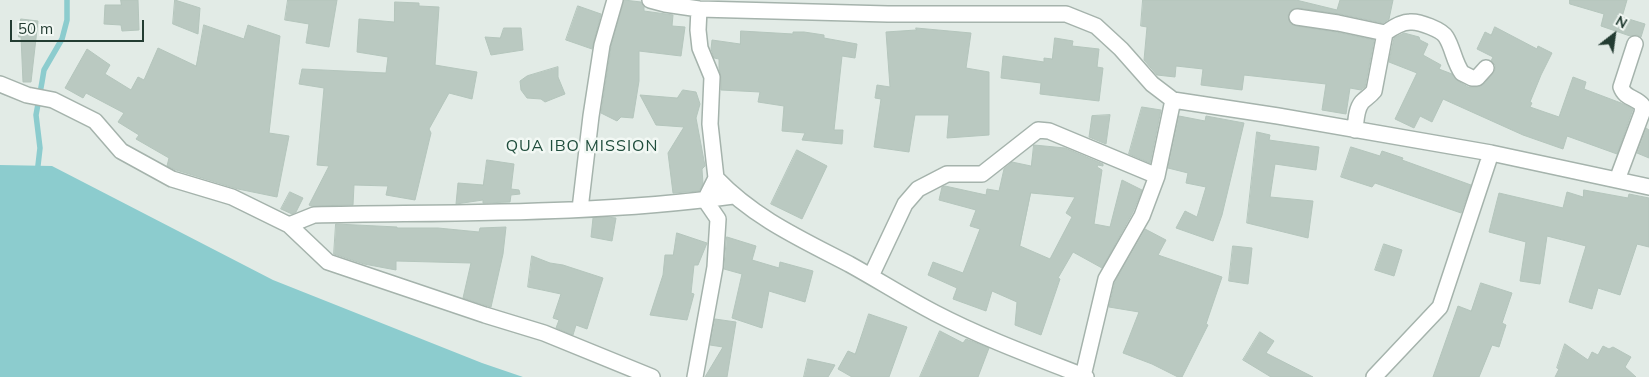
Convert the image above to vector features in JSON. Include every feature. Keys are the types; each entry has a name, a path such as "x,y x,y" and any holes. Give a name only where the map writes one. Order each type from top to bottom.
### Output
{"street":[{"path":"580,209 602,45 615,0"},
{"path":"650,0 699,9 888,14 1066,14 1096,26 1121,49 1152,84 1173,100 1491,153 1649,187"},
{"path":"699,9 698,30 700,48 712,77 710,124 716,178 705,200"},
{"path":"1297,17 1386,33"},
{"path":"1356,130 1357,111 1362,102 1369,98 1374,91 1386,33 1398,25 1411,22 1442,32 1447,37 1462,73 1472,78 1478,78 1486,68"},
{"path":"1618,180 1643,106 1639,101 1627,97 1621,87 1635,44"},
{"path":"0,84 28,95 52,100 95,121 121,151 172,178 232,197 289,225 328,262 544,333 652,377"},
{"path":"716,178 733,196 760,216 871,276 936,314 1084,377 1106,279 1142,216 1157,176 1173,100"},
{"path":"871,276 905,204 918,189 947,174 982,174 1038,130 1049,131 1157,176"},
{"path":"1374,377 1440,307 1491,153"},
{"path":"289,225 314,215 580,209 705,200 733,196"},
{"path":"695,377 715,267 718,219 705,200"}],"water":[{"path":"0,165 52,166 273,280 482,363 523,377 0,377"}],"building":[{"path":"121,0 138,0 139,30 122,31 121,25 104,24 105,5 121,5"},
{"path":"175,0 200,8 198,34 173,24"},
{"path":"288,0 337,0 329,47 306,43 309,24 285,20"},
{"path":"624,0 641,2 644,11 673,15 672,26 685,27 681,56 639,51 639,81 633,118 621,117 617,121 601,113 611,47"},
{"path":"1143,0 1296,0 1337,10 1340,0 1393,0 1389,19 1383,23 1298,8 1293,9 1288,15 1289,21 1296,26 1374,40 1365,87 1361,90 1350,88 1346,114 1322,110 1326,84 1244,75 1242,90 1201,85 1203,69 1176,66 1175,77 1157,75 1144,60 1147,27 1141,26"},
{"path":"1570,0 1627,0 1622,17 1645,24 1641,37 1637,35 1630,36 1601,26 1604,14 1570,4"},
{"path":"395,2 419,3 419,6 439,7 435,65 477,72 472,99 449,93 429,129 431,133 415,200 386,195 388,186 354,185 353,205 311,206 309,205 329,166 317,165 324,88 299,84 302,69 386,73 388,57 357,52 359,19 394,22"},
{"path":"578,6 601,14 592,49 566,40"},
{"path":"21,19 38,21 31,82 23,82 21,37 19,37"},
{"path":"204,25 244,39 248,25 280,36 269,133 289,136 277,197 238,189 167,166 169,158 136,139 139,135 118,122 124,113 86,93 83,98 65,88 87,49 110,65 105,74 131,90 138,77 144,80 158,48 196,66"},
{"path":"1495,27 1537,49 1538,46 1552,53 1530,102 1532,103 1530,107 1559,117 1573,77 1586,82 1584,89 1633,109 1617,154 1567,136 1563,149 1523,135 1443,99 1432,122 1420,116 1414,128 1395,119 1417,73 1389,62 1394,38 1404,33 1419,37 1420,40 1428,44 1423,55 1441,65 1439,69 1452,74 1458,81 1468,87 1477,87 1484,84 1495,70 1495,65 1491,61 1493,57 1477,49 1485,32 1491,35"},
{"path":"504,28 521,28 523,50 491,55 485,37 500,38"},
{"path":"916,28 971,33 966,68 989,72 989,135 947,138 949,115 915,115 909,152 874,147 881,99 875,98 877,85 890,87 886,32 916,30"},
{"path":"741,31 793,34 793,32 804,32 857,44 855,58 842,56 834,130 843,130 842,144 802,140 805,133 782,131 784,106 758,102 760,92 721,90 719,59 714,58 711,49 712,40 740,44"},
{"path":"1055,38 1073,41 1072,46 1099,49 1097,67 1103,68 1099,101 1040,94 1041,83 1001,78 1003,56 1044,62 1044,58 1052,59"},
{"path":"558,67 558,77 565,94 545,102 541,99 527,98 521,90 520,81 527,76"},
{"path":"683,90 696,92 700,104 696,118 705,166 702,169 703,184 699,191 673,193 668,153 684,127 656,125 640,95 677,98"},
{"path":"1142,107 1161,110 1150,163 1129,154"},
{"path":"1110,115 1106,144 1089,137 1092,116"},
{"path":"1179,116 1205,121 1206,116 1244,123 1222,215 1213,241 1176,228 1185,211 1197,217 1206,187 1186,183 1188,173 1168,168"},
{"path":"1646,128 1649,130 1649,158 1637,153"},
{"path":"1257,132 1270,135 1269,140 1319,147 1316,170 1275,164 1270,197 1313,201 1308,238 1247,223"},
{"path":"1034,145 1065,148 1103,164 1103,166 1098,165 1097,167 1102,170 1094,224 1110,227 1122,180 1142,190 1133,212 1102,268 1073,252 1058,278 1060,279 1041,335 1015,325 1017,302 992,291 986,311 953,299 957,288 928,275 933,262 963,273 980,229 970,226 976,210 939,200 942,187 945,186 986,195 987,189 999,191 1004,169 1012,162 1031,166","holes":["1031,193 1075,197 1066,213 1072,217 1050,259 1020,246"]},
{"path":"1351,147 1380,156 1382,151 1471,185 1461,213 1375,183 1372,187 1341,177"},
{"path":"797,150 827,166 802,219 771,204"},
{"path":"487,160 514,164 511,189 519,190 520,194 511,195 510,202 483,203 483,200 456,204 458,183 483,185"},
{"path":"1584,190 1628,198 1629,194 1649,198 1649,247 1637,244 1620,295 1598,288 1592,309 1569,302 1586,246 1547,236 1540,284 1520,281 1526,242 1489,232 1499,193 1563,208 1567,192 1583,197"},
{"path":"290,192 303,198 296,212 292,214 281,209"},
{"path":"593,218 616,218 612,241 591,237"},
{"path":"336,224 397,228 438,228 479,232 480,228 506,227 503,254 491,307 463,298 471,263 396,261 396,270 364,264 334,254"},
{"path":"1145,229 1166,240 1158,255 1222,277 1206,324 1208,325 1182,377 1178,377 1152,364 1123,353 1139,312 1109,307 1115,282"},
{"path":"677,233 707,243 698,265 694,265 691,293 694,294 687,320 650,315 663,275 665,255 673,255"},
{"path":"727,237 756,246 752,260 779,268 780,262 813,271 805,302 769,291 762,328 732,318 742,274 724,269"},
{"path":"1384,244 1402,250 1394,276 1375,270"},
{"path":"1233,246 1252,248 1248,284 1229,281"},
{"path":"532,256 603,278 587,329 576,325 573,335 556,328 559,320 553,318 561,294 528,287"},
{"path":"1481,283 1512,293 1502,323 1506,325 1499,347 1492,345 1479,377 1433,377 1458,306 1471,311"},
{"path":"869,314 907,327 889,377 852,377 838,369 848,351 855,354"},
{"path":"715,319 736,322 727,377 705,377 723,347 710,345"},
{"path":"940,331 963,343 966,339 989,348 978,377 920,377"},
{"path":"1260,332 1274,341 1266,353 1313,377 1271,377 1243,360"},
{"path":"1565,344 1588,360 1592,352 1598,355 1603,346 1609,349 1613,347 1631,357 1625,367 1636,377 1555,377 1559,369 1557,368"},
{"path":"808,359 835,365 828,377 804,377"}],"waterway":[{"path":"37,174 40,148 36,115 44,70 62,39 67,20 67,0"}],"district":[{"name":"QUA IBO MISSION","path":"582,146"}]}
